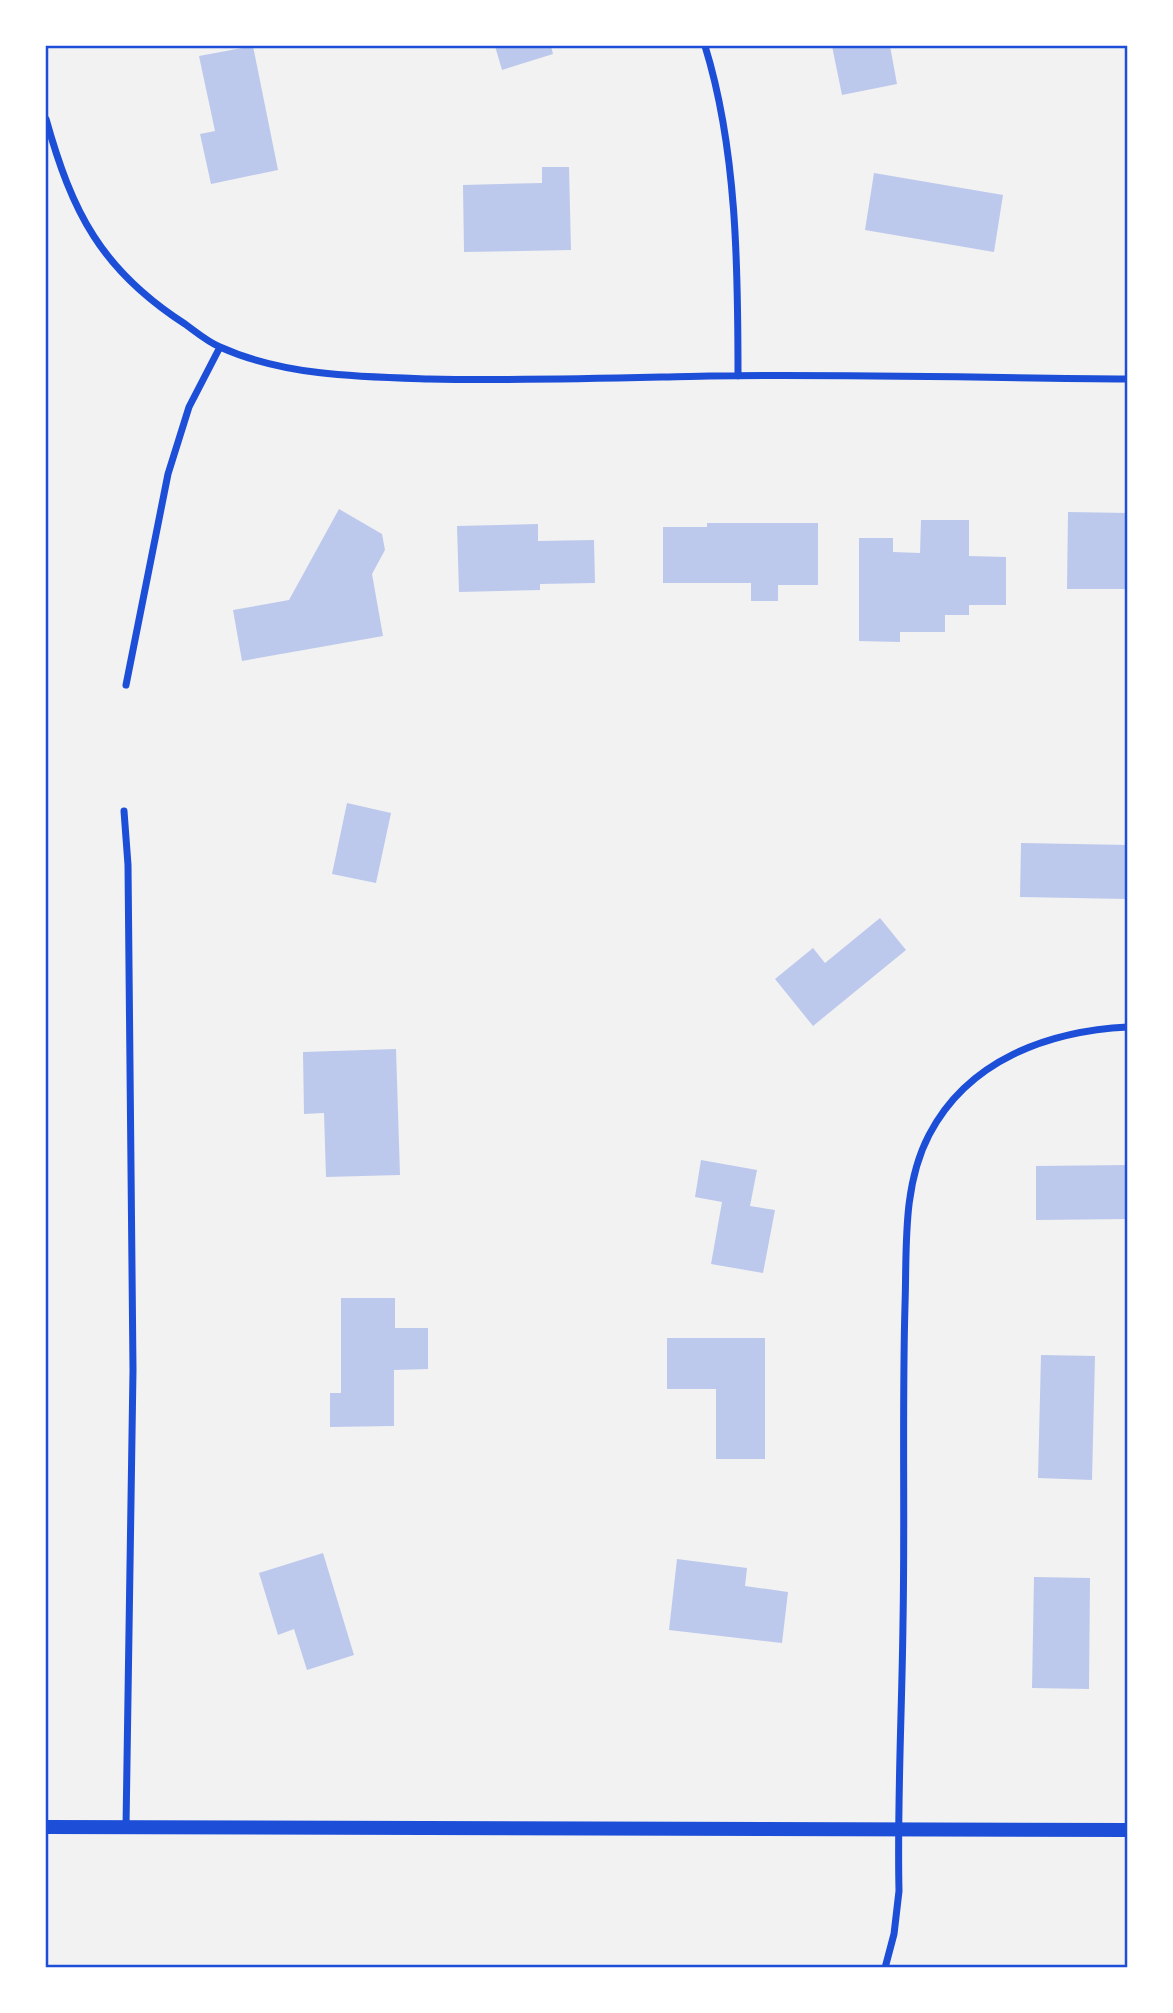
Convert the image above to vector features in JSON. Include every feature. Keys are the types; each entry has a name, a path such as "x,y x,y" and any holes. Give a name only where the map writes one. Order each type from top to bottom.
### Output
{"main road":[{"path":"46,1827 1128,1830"}],"street":[{"path":"705,46 716,82 728,152 738,376"},
{"path":"46,119 63,180 89,232 127,279 170,315 220,347 284,367 375,377 469,380 738,376 1128,379"},
{"path":"126,685 168,474 189,407 220,347"},
{"path":"124,811 128,865 133,1356 126,1827"},
{"path":"885,1968 894,1934 899,1891 897,1830 903,1622 902,1415 909,1192 929,1135 961,1089 1008,1055 1056,1036 1128,1027"}],"building":[{"path":"253,46 278,170 211,184 200,134 215,131 199,56"},
{"path":"495,46 551,46 553,54 502,70"},
{"path":"832,46 890,46 897,84 842,95"},
{"path":"542,167 569,167 571,250 464,252 463,185 542,183"},
{"path":"874,173 1003,195 994,252 865,230"},
{"path":"339,509 382,534 385,550 372,574 383,636 242,661 233,610 289,600"},
{"path":"1068,512 1128,513 1128,589 1067,589"},
{"path":"921,520 969,520 969,556 1006,557 1006,605 969,605 969,615 945,615 945,632 900,632 900,642 859,641 859,538 893,538 893,552 920,553"},
{"path":"707,523 818,523 818,585 778,585 778,601 751,601 751,583 663,583 663,527 707,527"},
{"path":"538,524 538,541 594,540 595,583 540,584 540,590 459,592 457,526"},
{"path":"347,803 391,813 376,883 332,874"},
{"path":"1021,843 1128,845 1128,899 1020,897"},
{"path":"880,918 906,950 813,1026 775,979 813,948 825,963"},
{"path":"396,1049 400,1175 326,1177 324,1113 304,1114 303,1052"},
{"path":"701,1160 757,1170 750,1206 775,1210 763,1273 711,1264 722,1202 695,1197"},
{"path":"1128,1165 1128,1219 1036,1220 1036,1166"},
{"path":"341,1298 395,1298 395,1328 428,1328 428,1369 394,1370 394,1426 330,1427 330,1393 341,1393"},
{"path":"667,1338 765,1338 765,1459 716,1459 716,1389 667,1389"},
{"path":"1041,1355 1095,1356 1092,1480 1038,1478"},
{"path":"323,1553 354,1655 307,1670 294,1629 278,1635 259,1573"},
{"path":"677,1559 747,1568 745,1586 788,1592 782,1643 669,1630"},
{"path":"1034,1577 1090,1578 1089,1689 1032,1688"}]}
